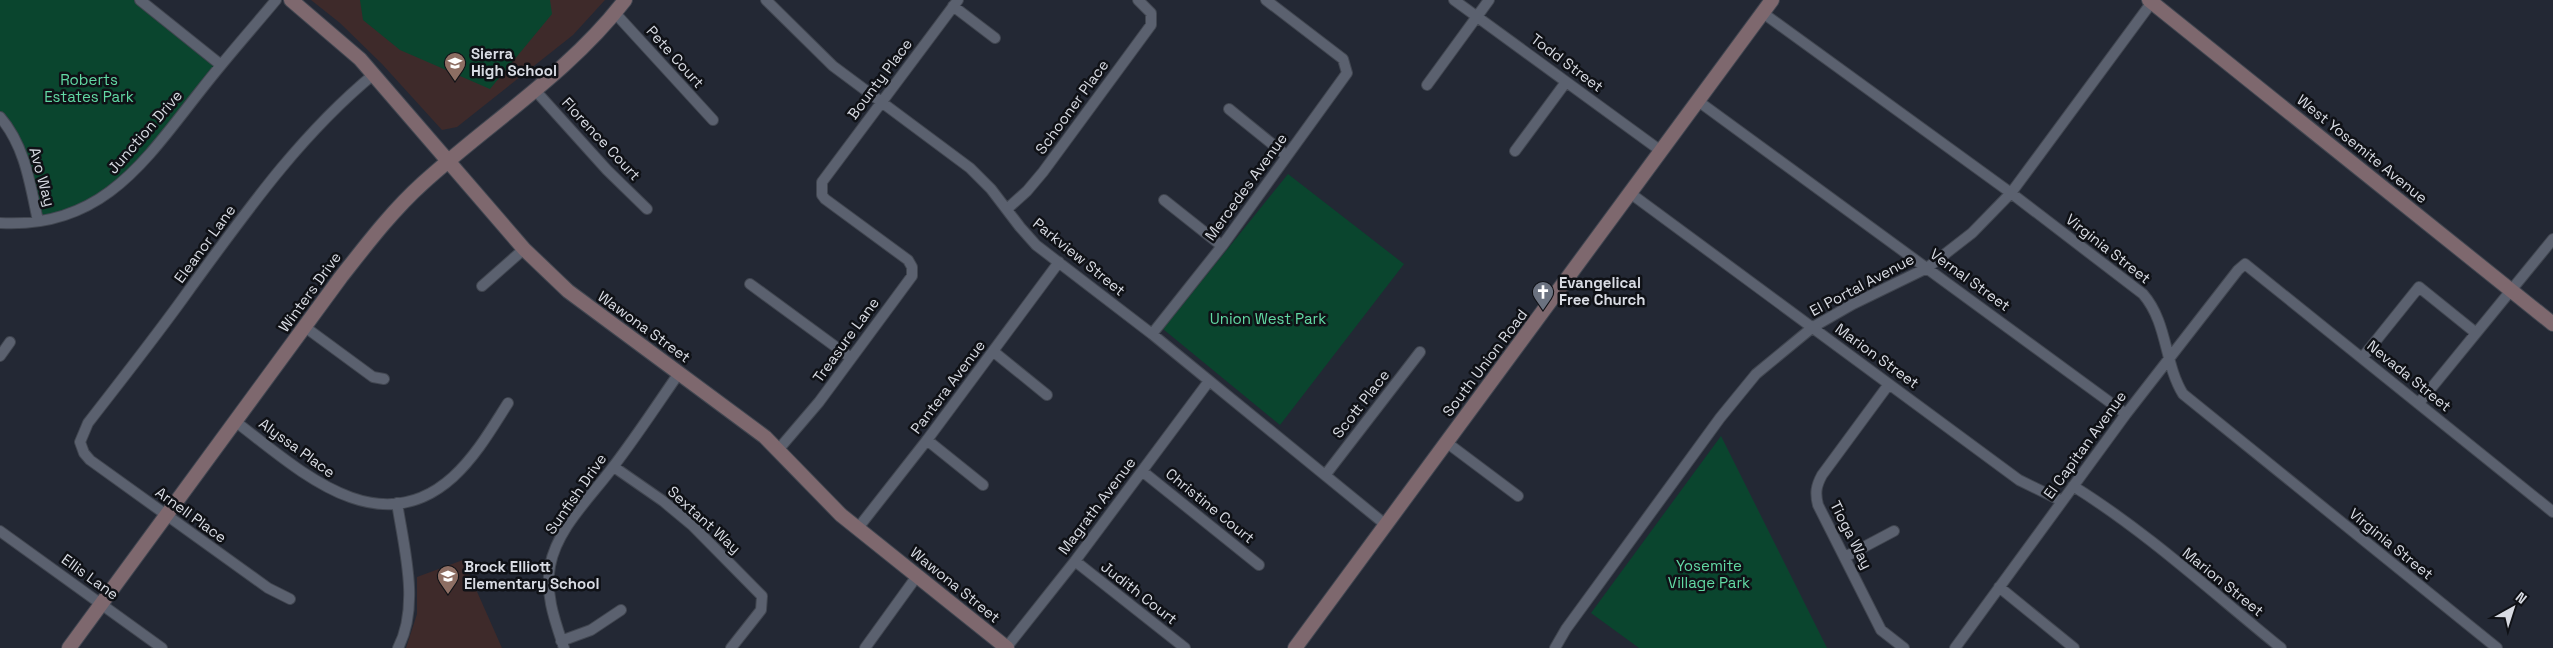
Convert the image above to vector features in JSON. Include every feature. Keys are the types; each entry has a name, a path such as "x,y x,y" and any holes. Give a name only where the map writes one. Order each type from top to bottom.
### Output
{"street":[{"path":"140,0 221,65"},
{"name":"Junction Drive","path":"0,223 38,221 54,218 83,208 111,193 154,150 221,65 276,0"},
{"name":"Wawona Street","path":"291,0 374,74 524,249 568,291 680,373 778,450 829,504 1007,648"},
{"name":"Winters Drive","path":"69,648 386,220 423,182 587,42 626,0"},
{"name":"Parkview Street","path":"766,0 833,66 970,168 1036,245 1152,334 1326,474 1386,525"},
{"name":"Schooner Place","path":"1007,209 1027,191 1043,172 1151,25 1152,17 1146,7 1138,0"},
{"name":"Mercedes Avenue","path":"1152,334 1222,246 1347,73 1343,59 1266,0"},
{"name":"Todd Street","path":"1454,0 1661,151"},
{"path":"1427,85 1489,0"},
{"name":"South Union Road","path":"1295,648 1772,0"},
{"name":"El Portal Avenue","path":"1555,648 1566,628 1720,418 1756,374 1813,327 1853,304 1927,268 1972,234 2012,193 2151,1"},
{"name":"West Yosemite Avenue","path":"2151,1 2553,324"},
{"path":"955,3 995,38"},
{"name":"Bounty Place","path":"891,247 825,199 822,195 822,182 955,3"},
{"name":"Pete Court","path":"615,13 713,120"},
{"name":"Virginia Street","path":"1763,13 2012,193 2143,294 2157,314 2176,382 2184,394 2200,410 2497,648"},
{"name":"Eleanor Lane","path":"81,447 82,433 88,423 178,305 259,194 326,116 374,74"},
{"path":"1515,151 1566,82"},
{"name":"Florence Court","path":"534,89 606,170 647,209"},
{"name":"Vernal Street","path":"1698,101 2126,414"},
{"path":"1229,109 1287,156"},
{"name":"Avo Way","path":"0,117 15,140 26,166 38,221"},
{"name":"Marion Street","path":"1630,192 2019,480 2062,502"},
{"path":"1164,200 1222,246"},
{"path":"2420,403 2553,239"},
{"name":"Treasure Lane","path":"778,450 819,402 912,276 912,267 908,260 891,247"},
{"path":"482,286 524,249"},
{"name":"Pantera Avenue","path":"858,528 994,352 1058,262"},
{"name":"El Capitan Avenue","path":"1955,648 2126,414 2238,270 2246,264"},
{"name":"Nevada Street","path":"2246,264 2553,512"},
{"path":"750,284 851,358"},
{"path":"2362,358 2419,287 2476,333"},
{"path":"305,327 373,377 384,379"},
{"path":"0,356 10,342"},
{"path":"994,352 1047,395"},
{"name":"Scott Place","path":"1326,474 1420,352"},
{"name":"Sunfish Drive","path":"562,644 552,613 548,587 553,556 561,537 574,517 614,467 680,373"},
{"name":"Magrath Avenue","path":"1007,648 1075,561 1209,380"},
{"name":"Tioga Way","path":"1890,384 1817,484 1815,494 1818,505 1881,630 1904,648"},
{"name":"Alyssa Place","path":"236,422 305,474 334,492 357,500 397,504 421,497 437,489 453,476 483,442 508,403"},
{"path":"927,440 983,485"},
{"path":"1446,442 1518,496"},
{"name":"Arnell Place","path":"81,447 90,460 268,588 290,599"},
{"name":"Sextant Way","path":"614,467 663,501 693,526 759,593 763,604 731,648"},
{"name":"Christine Court","path":"1142,471 1259,565"},
{"name":"Marion Street","path":"2073,486 2102,504 2144,536 2281,648"},
{"path":"397,504 408,593 407,621 398,648"},
{"path":"1845,557 1894,531"},
{"name":"Ellis Lane","path":"1,535 102,603 162,648"},
{"name":"Judith Court","path":"1075,561 1185,648"},
{"path":"866,648 917,576"},
{"path":"2000,587 2074,648"},
{"path":"562,644 591,630 621,610"}],"shaded area":[{"name":"Sierra High School","path":"311,0 605,0 573,35 457,127 442,130 382,64 340,23"},
{"name":"Brock Elliott Elementary School","path":"463,560 502,648 406,648 417,614 417,577"}],"green space":[{"name":"Roberts Estates Park","path":"0,0 140,0 221,65 111,193 38,221 26,166 0,117"},
{"path":"360,0 550,0 552,14 490,89 400,50 363,20"},
{"name":"Union West Park","path":"1288,174 1404,264 1280,425 1163,329"},
{"name":"Yosemite Village Park","path":"1721,436 1827,648 1639,648 1591,613"}],"place":[{"name":"Sierra High School","path":"455,82"},
{"name":"Evangelical Free Church","path":"1543,311"},
{"name":"Brock Elliott Elementary School","path":"448,595"}]}
